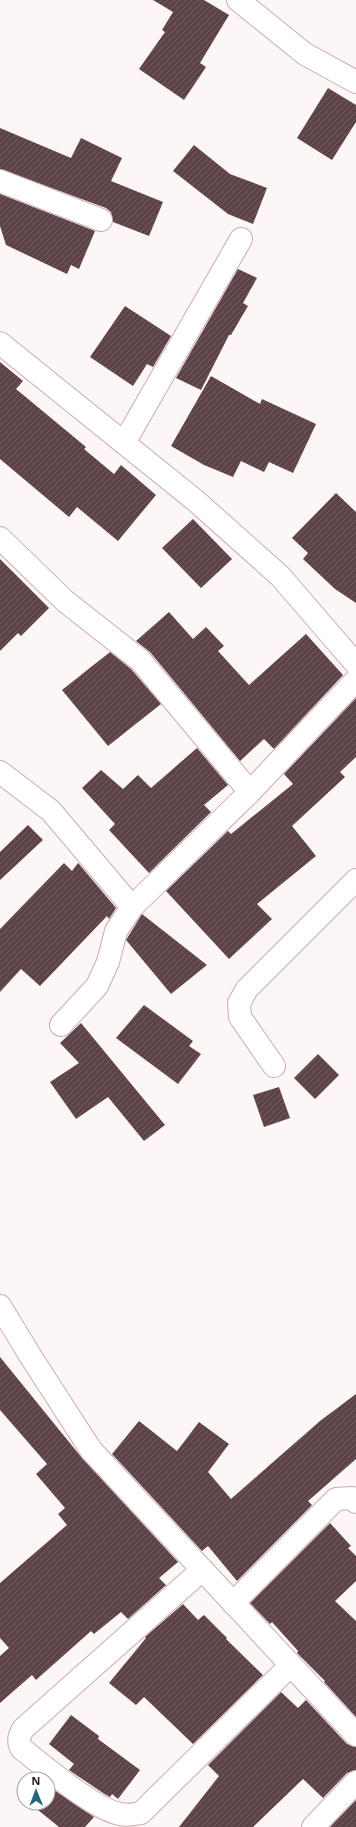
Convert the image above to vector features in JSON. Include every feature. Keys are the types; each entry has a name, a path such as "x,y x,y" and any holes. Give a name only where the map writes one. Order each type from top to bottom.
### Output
{"street":[{"path":"238,0 305,54 356,82"},
{"path":"0,181 101,220"},
{"path":"124,443 241,239"},
{"path":"0,343 196,501 280,576 356,664"},
{"path":"1,543 65,600 140,660 250,792"},
{"path":"61,1025 97,986 108,962 116,931 132,907 250,792 356,680"},
{"path":"0,772 52,811 132,907"},
{"path":"274,1066 240,1018 239,1003 247,989 356,880"},
{"path":"0,1306 91,1450 356,1735"},
{"path":"233,1603 336,1499 352,1498 356,1502"},
{"path":"202,1570 23,1729 19,1739 19,1745 22,1749 67,1784 106,1809 119,1814 130,1815 141,1813 291,1665"},
{"path":"313,1827 356,1782"}],"building":[{"path":"153,0 204,0 229,15 200,63 206,67 184,100 139,69 165,32 162,30 173,12"},
{"path":"328,88 356,105 356,122 332,160 297,138"},
{"path":"0,128 71,158 81,138 122,158 111,181 163,202 149,236 113,222 111,212 106,208 0,169"},
{"path":"194,145 230,174 267,188 253,224 228,214 173,171"},
{"path":"0,194 95,231 79,269 71,265 67,274 6,245 0,226"},
{"path":"238,269 257,278 243,303 248,306 231,335 229,335 201,390 176,378"},
{"path":"125,306 171,336 153,367 147,364 133,386 90,357"},
{"path":"0,362 23,381 16,389 86,447 84,449 114,474 121,465 156,495 118,541 77,507 69,517 0,459"},
{"path":"211,376 260,404 262,399 316,424 293,473 269,462 264,472 241,461 233,477 204,465 171,446"},
{"path":"336,493 356,512 356,603 335,589 303,559 308,553 292,538"},
{"path":"193,519 232,559 201,588 162,548"},
{"path":"0,559 49,608 21,636 18,633 0,651"},
{"path":"169,612 193,639 206,627 224,646 218,651 249,685 306,634 343,675 274,749 264,739 240,761 150,652 136,641"},
{"path":"110,652 131,669 161,704 108,746 62,690"},
{"path":"356,698 356,757 340,772 345,777 292,826 316,856 257,904 272,919 229,959 166,891 228,831 231,834 293,784 284,774"},
{"path":"197,748 228,785 204,805 211,812 149,873 109,830 115,824 82,788 101,770 123,789 138,775 151,788"},
{"path":"28,825 43,840 0,880 0,852"},
{"path":"64,863 72,871 78,863 116,908 109,919 107,916 40,986 21,969 0,992 0,929"},
{"path":"142,914 207,965 171,994 126,940"},
{"path":"144,1005 193,1041 189,1046 201,1054 178,1084 116,1038"},
{"path":"81,1023 165,1125 144,1141 108,1097 76,1119 50,1082 79,1063 60,1043"},
{"path":"318,1054 339,1075 315,1099 294,1078"},
{"path":"279,1087 290,1118 264,1127 253,1095"},
{"path":"0,1357 82,1458 178,1562 159,1578 166,1585 128,1619 121,1612 94,1634 91,1631 36,1680 32,1675 0,1703 0,1656 9,1648 0,1638 0,1583 67,1525 58,1514 65,1508 36,1474 47,1464 0,1410"},
{"path":"356,1394 356,1459 308,1501 312,1505 237,1581 208,1546 202,1551 112,1454 139,1421 177,1451 199,1422 229,1444 208,1472 231,1499 320,1421"},
{"path":"330,1523 351,1546 348,1548 356,1556 356,1581 335,1601 356,1621 356,1717 324,1682 325,1681 297,1653 298,1651 272,1622 270,1624 250,1603"},
{"path":"183,1604 198,1620 204,1615 263,1675 193,1744 144,1697 136,1705 109,1683 146,1638 145,1637"},
{"path":"281,1692 298,1708 306,1700 347,1744 356,1747 356,1770 347,1773 323,1798 303,1779 253,1827 179,1827 219,1776 208,1765"},
{"path":"71,1715 99,1736 98,1739 140,1770 118,1799 112,1794 110,1797 103,1793 69,1770 74,1764 49,1744"},
{"path":"56,1791 94,1817 85,1827 59,1827 39,1811 56,1811"},
{"path":"356,1800 356,1827 330,1827"}]}
